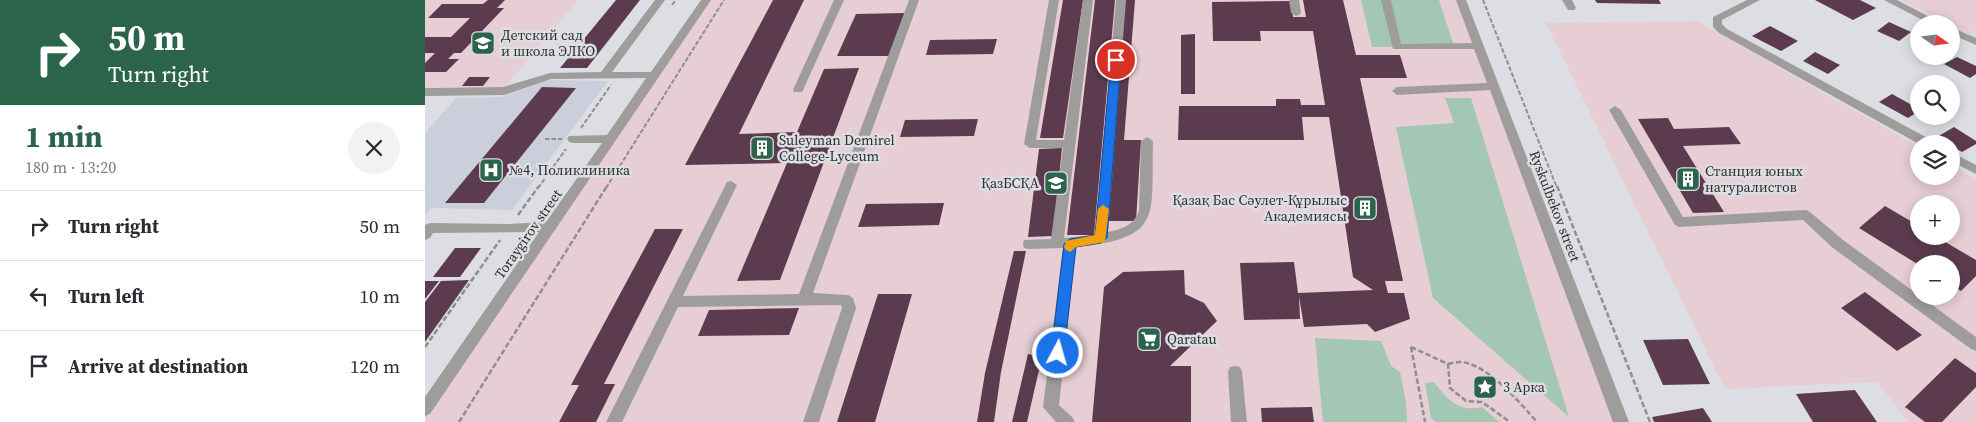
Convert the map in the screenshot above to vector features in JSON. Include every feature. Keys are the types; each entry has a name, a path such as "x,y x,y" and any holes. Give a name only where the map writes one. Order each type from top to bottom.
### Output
{"street":[{"path":"604,76 660,0"},
{"name":"Toraygirov street","path":"425,410 706,0"},
{"path":"798,90 839,0"},
{"path":"804,299 914,0"},
{"path":"1055,0 1030,144 1069,144"},
{"path":"1067,422 1051,407 1064,244 1069,144 1088,0"},
{"path":"1101,238 1121,0"},
{"path":"1294,0 1296,13"},
{"path":"1386,0 1397,47 1478,46"},
{"name":"Ryskulbekov street","path":"1461,0 1621,422"},
{"path":"1755,0 1717,19 1717,25 1723,31 1913,135"},
{"path":"1889,0 1920,15"},
{"path":"1960,34 1976,42"},
{"path":"425,92 504,91 550,76 655,75"},
{"path":"1397,91 1493,86"},
{"path":"1615,110 1679,222 1806,215 1838,244 1976,345"},
{"path":"573,139 612,138"},
{"path":"1029,244 1064,244 1120,234 1134,228 1141,221 1145,210 1147,141"},
{"path":"1960,161 1976,170"},
{"path":"613,422 731,185"},
{"path":"425,234 430,228 508,229 551,227"},
{"path":"673,302 804,299 843,299 848,302 849,308 811,422"},
{"path":"1235,372 1239,422"}],"path":[{"path":"670,8 676,0"},
{"path":"459,422 724,0"},
{"path":"1483,0 1650,422"},
{"path":"425,347 618,76"},
{"path":"545,139 573,139"},
{"path":"1425,422 1411,347 1448,364 1460,362 1477,368 1498,382 1537,422"},
{"path":"1448,364 1450,388 1466,401 1482,402 1510,422"}],"shaded area":[{"name":"Детский сад и школа ЭЛКО","path":"425,0 578,0 505,87 425,87"},
{"name":"ҚазБСҚА","path":"706,0 1461,0 1621,422 425,422 425,409"},
{"path":"1901,0 1976,0 1976,29 1972,36 1960,30 1960,15 1931,15"},
{"path":"1697,21 1910,142 1910,185 1960,185 1960,170 1976,179 1976,422 1909,422 1877,382 1725,389 1546,23"},
{"path":"547,80 608,81 512,210 431,208 425,215 425,133 456,98 501,97"}],"green space":[{"path":"1361,0 1439,0 1454,46 1372,47"},
{"path":"1445,98 1471,98 1569,417 1433,298 1396,127 1454,123"},
{"path":"1315,338 1381,341 1391,366 1400,372 1406,402 1407,422 1323,422"},
{"path":"1434,382 1454,403 1467,408 1482,407 1499,422 1436,422 1431,418 1425,383"}],"building":[{"path":"488,0 505,0 497,8 504,8 461,53 454,53 448,59 459,59 446,72 425,72 425,63 435,53 425,53 425,37 451,37 470,18 428,18 442,4 483,4"},
{"path":"616,0 640,0 587,68 560,68"},
{"name":"Suleyman Demirel College-Lyceum","path":"773,0 804,0 739,134 797,132 824,69 859,68 780,280 737,281 787,163 685,165"},
{"path":"1063,0 1083,0 1063,138 1040,138"},
{"path":"1095,0 1115,0 1094,235 1067,235"},
{"path":"1125,0 1135,0 1124,140 1141,140 1136,221 1106,221"},
{"name":"Қазақ Бас Сәулет-Құрылыс Академиясы","path":"1303,0 1343,0 1356,55 1400,55 1407,78 1360,78 1403,281 1385,281 1388,293 1404,293 1410,319 1375,332 1367,324 1304,327 1299,296 1300,319 1244,320 1240,263 1294,262 1298,293 1373,290 1353,277 1329,117 1302,117 1304,140 1178,140 1179,106 1276,106 1276,99 1300,99 1301,105 1325,105 1313,31 1260,31 1261,41 1213,41 1212,2 1291,1 1293,17 1306,17"},
{"path":"1595,0 1659,0 1661,4 1597,3"},
{"path":"1815,0 1860,0 1876,8 1853,20"},
{"path":"905,13 890,56 837,56 856,14"},
{"path":"1889,22 1910,33 1899,41 1877,31"},
{"path":"1770,26 1798,41 1781,51 1752,36"},
{"path":"1195,34 1195,94 1181,94 1181,35"},
{"path":"997,39 993,54 926,55 930,40"},
{"path":"1815,52 1840,65 1828,74 1803,61"},
{"path":"1960,58 1976,66 1976,74 1970,78 1946,65 1960,65"},
{"path":"469,77 490,77 483,86 462,86"},
{"name":"№4, Поликлиника","path":"542,87 576,88 484,203 445,203"},
{"path":"1892,94 1910,104 1910,117 1908,118 1879,102"},
{"name":"Станция юных натуралистов","path":"1668,118 1674,129 1729,127 1741,144 1683,146 1724,212 1693,213 1638,119"},
{"path":"978,119 974,136 900,137 905,120"},
{"path":"1954,127 1976,141 1976,144 1962,152 1960,151 1960,135 1940,135"},
{"path":"1062,148 1053,236 1028,237 1039,149"},
{"path":"944,203 939,225 858,227 866,204"},
{"path":"1885,206 1910,221 1910,245 1950,245 1976,260 1976,276 1961,291 1960,255 1910,255 1910,259 1859,228"},
{"path":"655,229 683,229 604,384 615,384 596,422 559,422 579,385 571,385"},
{"path":"455,248 481,248 460,277 433,277"},
{"path":"1014,251 1026,251 1001,372 994,422 977,422 985,373"},
{"name":"Qaratau","path":"1184,270 1185,294 1204,303 1217,321 1170,366 1191,366 1191,422 1092,422 1104,287 1123,272"},
{"path":"469,280 425,342 425,302 441,281"},
{"path":"425,281 439,281 425,299"},
{"path":"1865,292 1922,335 1897,351 1841,308"},
{"path":"878,294 912,294 875,422 837,422"},
{"path":"799,308 789,335 698,336 709,310"},
{"path":"1688,339 1710,384 1663,385 1643,340"},
{"path":"1028,354 1042,357 1027,422 1012,422"},
{"path":"1955,358 1976,373 1976,387 1942,422 1925,422 1905,407"},
{"path":"1855,390 1877,422 1813,422 1796,394"},
{"path":"1312,407 1314,422 1262,422 1261,408"},
{"path":"1703,408 1712,422 1654,422 1652,417"}],"slow traffic":[{"path":"1070,247 1070,244 1101,238 1103,209"}],"place":[{"name":"Детский сад и школа ЭЛКО","path":"483,43"},
{"name":"Suleyman Demirel College-Lyceum","path":"762,148"},
{"name":"№4, Поликлиника","path":"491,170"},
{"name":"Станция юных натуралистов","path":"1688,179"},
{"name":"ҚазБСҚА","path":"1056,183"},
{"name":"Қазақ Бас Сәулет-Құрылыс Академиясы","path":"1365,208"},
{"name":"Qaratau","path":"1149,339"},
{"name":"3 Арка","path":"1485,387"}],"route":[{"path":"1058,353 1070,244 1101,238 1116,60"}]}
